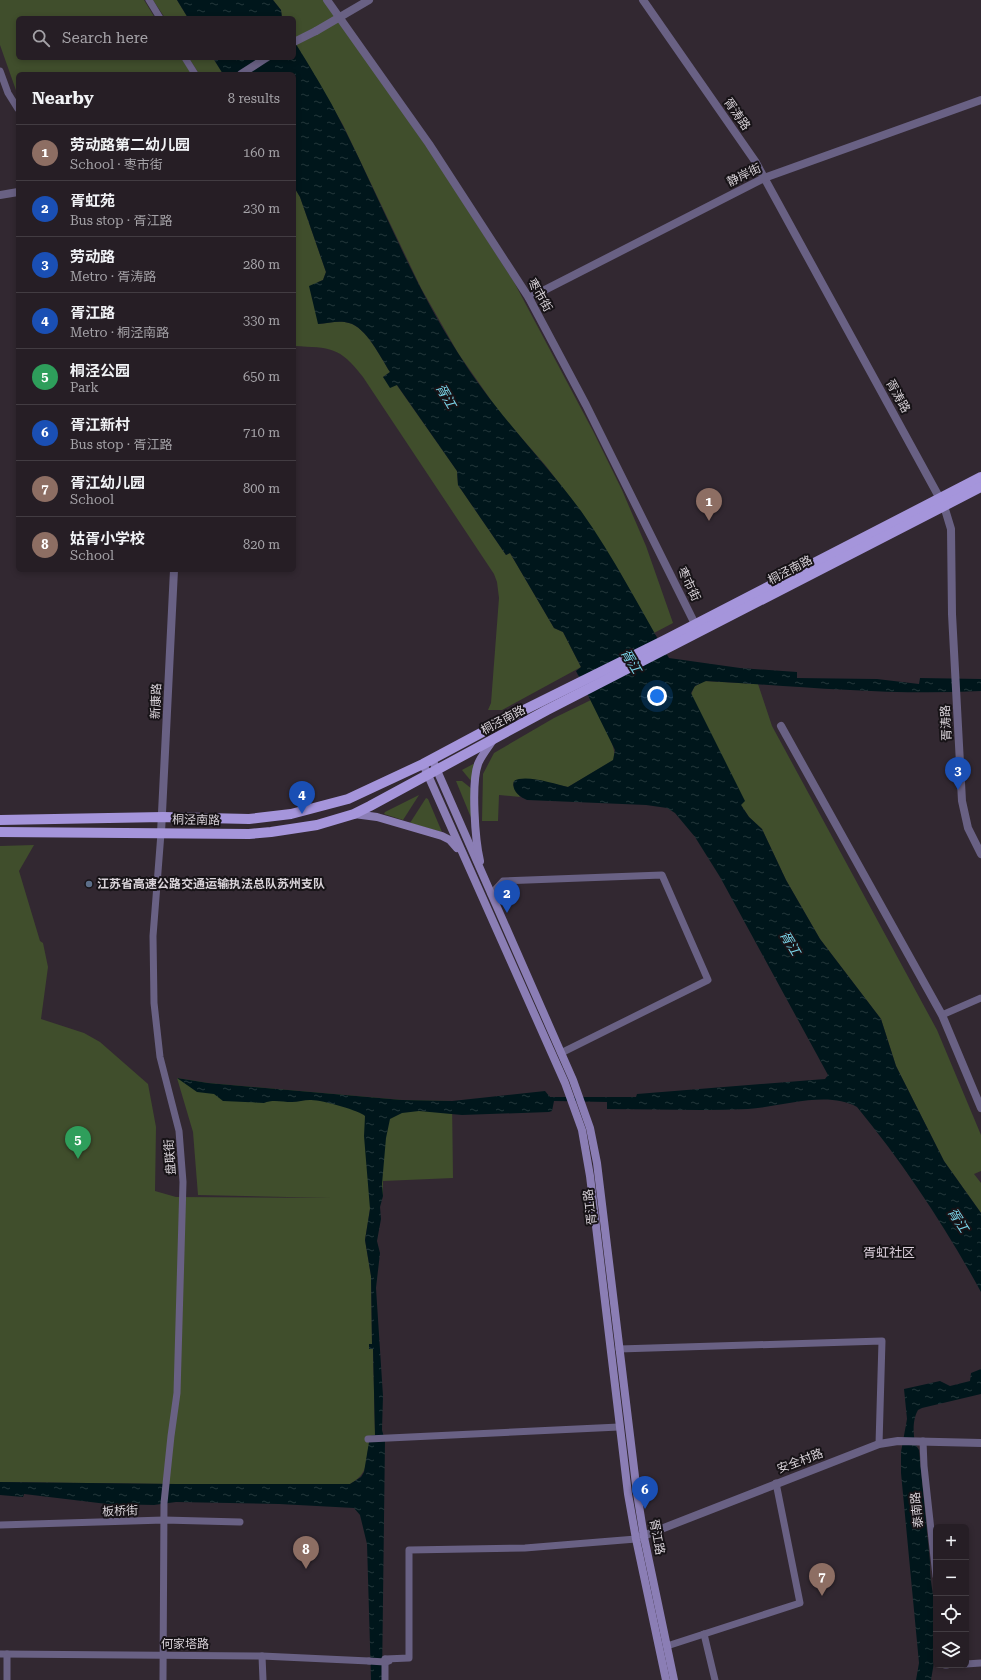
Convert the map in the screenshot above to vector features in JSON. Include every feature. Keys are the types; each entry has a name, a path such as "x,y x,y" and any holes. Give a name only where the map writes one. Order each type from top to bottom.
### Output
{"main road":[{"name":"桐泾南路","path":"0,820 163,817 249,819 291,814 355,797 666,644 942,502 981,477"},
{"name":"桐泾南路","path":"666,644 695,624 942,502 981,487"},
{"name":"桐泾南路","path":"0,832 271,832 317,825 354,814 493,740 577,689"},
{"path":"481,872 477,842 475,779 478,762 493,740"},
{"name":"胥江路","path":"432,759 561,1052 565,1072"},
{"name":"胥江路","path":"423,764 462,852 565,1072 581,1100 588,1140 598,1174 640,1538 674,1680"},
{"path":"354,814 377,817 442,836 451,841 462,852"},
{"name":"胥江路","path":"588,1140 590,1176 619,1427 666,1680"}],"street":[{"path":"149,0 159,16"},
{"name":"枣市街","path":"327,0 429,144 529,298 586,405 695,624"},
{"path":"296,41 369,0"},
{"name":"胥涛路","path":"643,0 750,155 764,178 942,502 951,529 952,614 962,801 968,828 981,854"},
{"path":"186,60 194,72"},
{"path":"244,72 263,60"},
{"path":"0,71 8,93 16,106"},
{"name":"静岸街","path":"529,298 764,178 981,100"},
{"path":"0,195 16,192"},
{"name":"新康路","path":"161,833 163,817 174,572"},
{"path":"781,726 942,1015 981,1108"},
{"name":"盘联街","path":"161,833 153,936 154,1003 160,1057 179,1131 182,1182 177,1393 170,1436 164,1503 163,1680"},
{"path":"491,894 503,881 662,875 708,980 561,1052"},
{"path":"942,1015 981,998"},
{"path":"618,1349 882,1341 879,1444"},
{"path":"368,1439 619,1427"},
{"name":"安全村路","path":"640,1538 776,1483 879,1444 898,1441 981,1443"},
{"name":"泰南路","path":"920,1441 934,1560"},
{"path":"667,1646 800,1603 776,1483"},
{"name":"板桥街","path":"0,1525 164,1520 240,1522"},
{"name":"何家塔路","path":"4,1654 262,1656 369,1661 409,1658 409,1550 525,1548 640,1538"},
{"path":"704,1634 714,1680"},
{"path":"4,1654 7,1680"},
{"path":"262,1656 263,1680"},
{"path":"385,1660 385,1680"},
{"path":"969,1664 981,1663"}],"green space":[{"path":"0,0 144,0 154,16 16,16 16,60 182,60 191,72 16,72 16,90 0,45"},
{"path":"153,0 177,0 187,16 164,16"},
{"path":"273,0 324,0 435,159 514,282 593,431 622,490 646,546 673,623 654,633 619,571 582,513 546,466 500,413 458,353 421,288 343,125 296,44 296,16 282,16 281,10"},
{"path":"190,60 214,60 222,72 198,72"},
{"path":"296,190 300,197 326,272 323,280 318,282 318,324 338,322 349,323 361,330 378,351 390,372 383,377 396,384 457,471 458,485 506,555 510,553 554,628 563,632 581,667 502,710 488,710 491,703 499,598 497,582 494,574 363,377 347,359 340,354 317,347 296,346"},
{"path":"703,681 758,684 772,726 937,1030 981,1135 981,1171 974,1174 981,1183 981,1213 944,1161 896,1066 881,1019 820,939 786,880 762,829 749,817 741,805 691,695 694,687"},
{"path":"591,700 611,739 615,755 614,760 568,787 535,780 514,781 513,785 520,797 499,795 498,821 482,821 483,774 494,753 554,718"},
{"path":"475,763 471,781 462,770"},
{"path":"456,781 462,781 472,789 472,820"},
{"path":"419,795 403,820 384,814 385,812"},
{"path":"426,798 428,799 442,832 410,823"},
{"path":"34,845 19,871 40,941 43,943 48,967 41,1019 84,1033 100,1042 148,1084 156,1127 155,1191 176,1197 332,1198 198,1195 193,1132 177,1078 208,1083 402,1100 452,1101 453,1178 383,1181 383,1196 370,1199 370,1209 365,1240 371,1276 372,1345 369,1345 369,1349 373,1349 375,1436 368,1448 363,1473 358,1479 350,1484 0,1482 0,846"}],"water":[{"path":"177,0 273,0 281,10 282,16 187,16"},
{"name":"胥江","path":"296,44 337,115 357,154 411,270 441,326 486,394 581,511 616,565 669,658 740,668 797,672 797,678 877,679 919,684 920,678 981,679 981,691 878,691 706,681 695,686 691,693 745,801 741,805 749,817 762,829 786,880 820,939 881,1019 896,1066 944,1161 981,1213 981,1292 939,1220 908,1174 857,1107 845,1102 818,1100 761,1108 695,1110 607,1109 607,1102 554,1101 552,1111 549,1112 462,1115 419,1111 402,1113 390,1119 386,1138 382,1184 383,1196 380,1207 381,1219 377,1241 380,1253 376,1288 383,1396 382,1430 385,1441 382,1680 371,1680 367,1544 360,1515 354,1508 279,1504 176,1502 154,1505 107,1504 24,1494 23,1497 0,1495 0,1482 350,1484 361,1477 364,1472 370,1436 375,1435 373,1349 369,1349 369,1344 372,1344 371,1276 365,1240 370,1209 364,1136 365,1116 348,1108 315,1100 292,1102 274,1101 264,1103 223,1101 214,1094 197,1092 177,1078 208,1083 402,1100 452,1101 545,1091 550,1097 636,1097 637,1094 825,1079 828,1075 720,877 695,837 675,813 667,808 646,805 527,800 521,797 515,790 513,784 514,781 519,779 540,780 568,787 613,760 615,750 576,671 581,667 563,632 554,628 510,553 506,555 458,485 457,471 397,385 390,388 383,377 390,372 372,344 361,330 349,323 338,322 318,324 309,286 323,280 326,272 300,197 296,190 296,72 222,72 214,60 296,60"},
{"path":"981,1369 981,1394 922,1408 918,1410 915,1419 914,1436 919,1450 933,1597 933,1668 931,1680 916,1680 919,1663 901,1473 901,1452 907,1419 904,1389 940,1381 950,1386 970,1381 971,1373"}],"place":[{"name":"劳动路第二幼儿园","path":"709,521"},
{"name":"劳动路","path":"958,790"},
{"name":"胥江路","path":"302,814"},
{"name":"江苏省高速公路交通运输执法总队苏州支队","path":"89,884"},
{"name":"胥虹苑","path":"507,913"},
{"name":"桐泾公园","path":"78,1159"},
{"name":"胥江新村","path":"645,1509"},
{"name":"姑胥小学校","path":"306,1569"},
{"name":"胥江幼儿园","path":"822,1596"}],"district":[{"name":"胥虹社区","path":"889,1252"}]}
